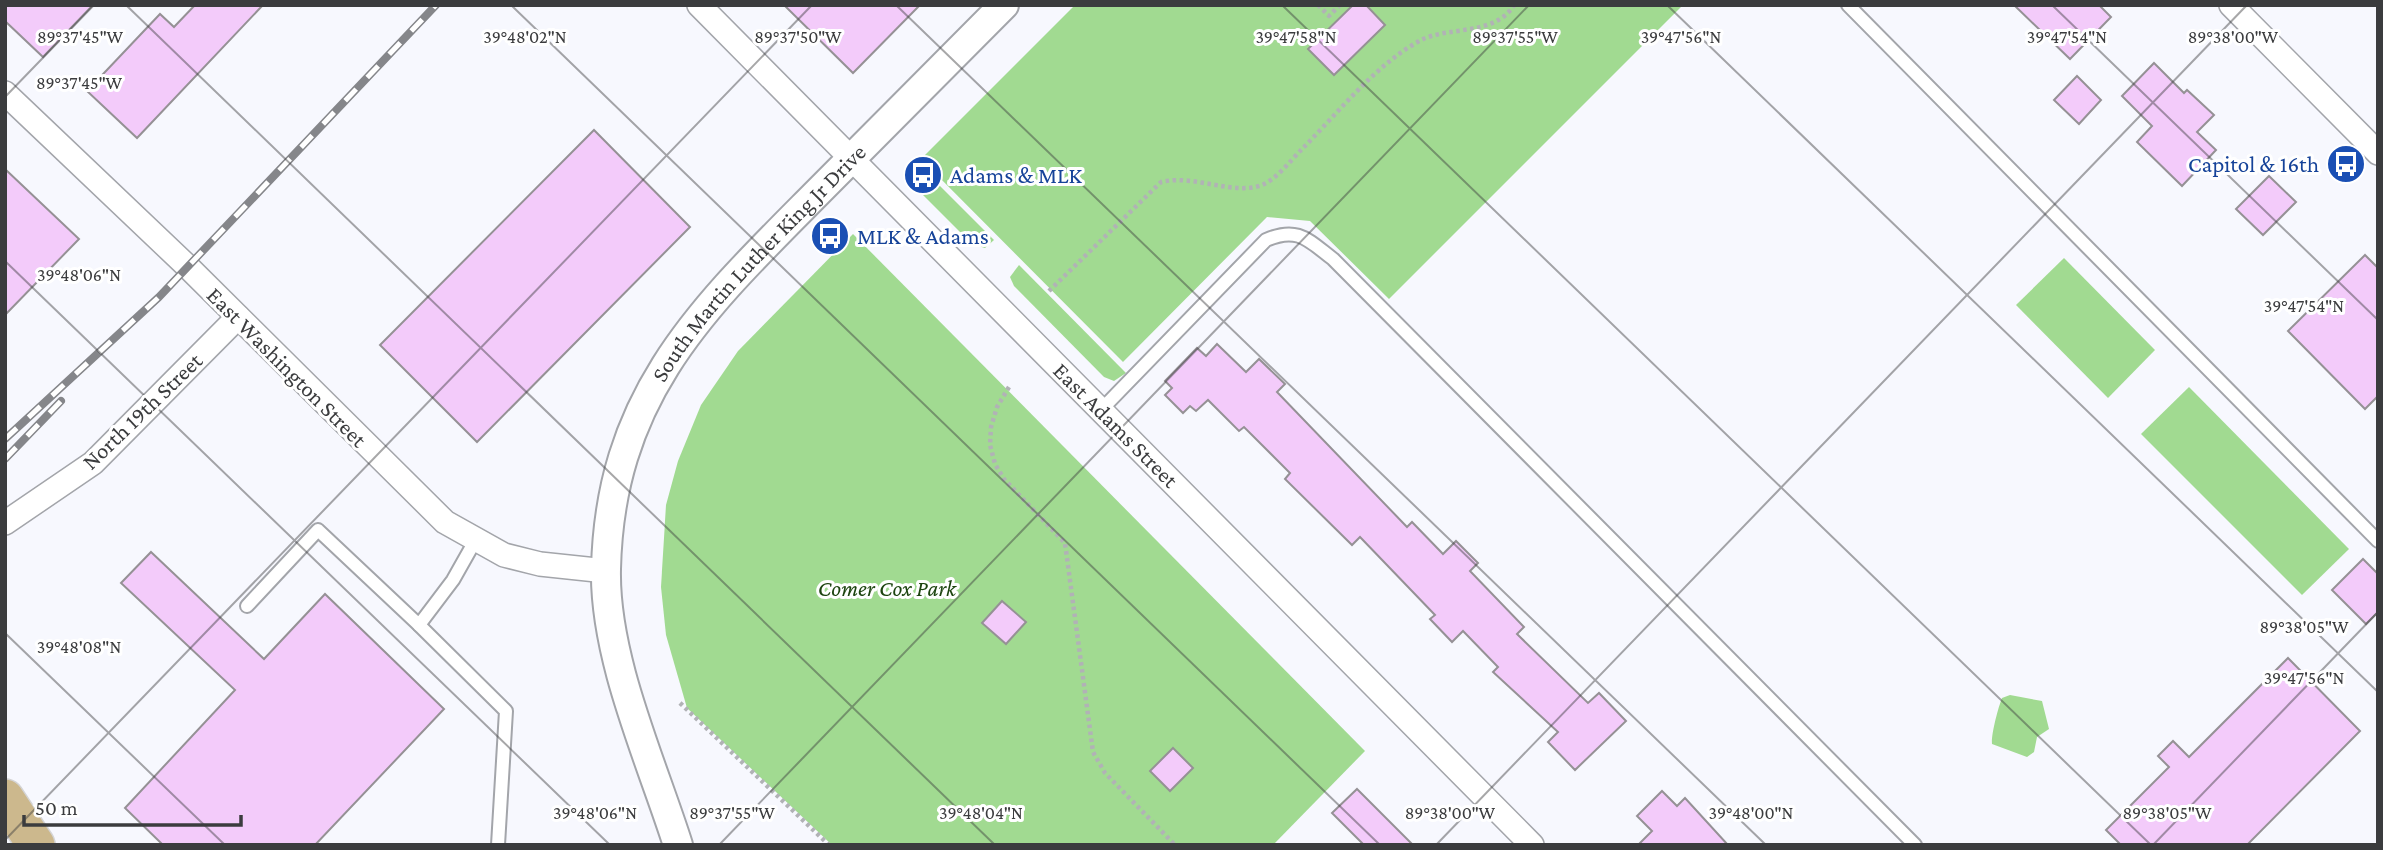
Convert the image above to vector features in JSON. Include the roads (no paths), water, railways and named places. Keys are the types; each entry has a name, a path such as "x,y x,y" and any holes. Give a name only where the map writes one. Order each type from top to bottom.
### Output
{"main road":[{"path":"5,798 36,845"}],"street":[{"name":"East Adams Street","path":"699,5 1532,845"},
{"name":"South Martin Luther King Jr Drive","path":"678,845 630,704 613,631 606,571 610,526 628,443 657,376 700,315 851,158 1004,5"},
{"path":"2231,5 2374,143"},
{"name":"East Washington Street","path":"5,93 238,317 415,496 445,522 504,555 540,564 606,571"},
{"name":"North 19th Street","path":"5,523 93,463 238,317"}],"lane":[{"path":"1848,5 2378,541"},
{"path":"1101,411 1266,240 1285,232 1304,237 1333,259 1915,845"},
{"path":"247,606 318,530 419,625 506,711 498,845"},
{"path":"419,625 453,580 475,541"}],"railway":[{"path":"5,439 159,297 436,5"},
{"path":"5,459 61,401"}],"place":[{"name":"Capitol & 16th","path":"2346,164"},
{"name":"Adams & MLK","path":"923,175"},
{"name":"MLK & Adams","path":"830,236"}],"park label":[{"name":"Comer Cox Park","path":"887,588"}]}
